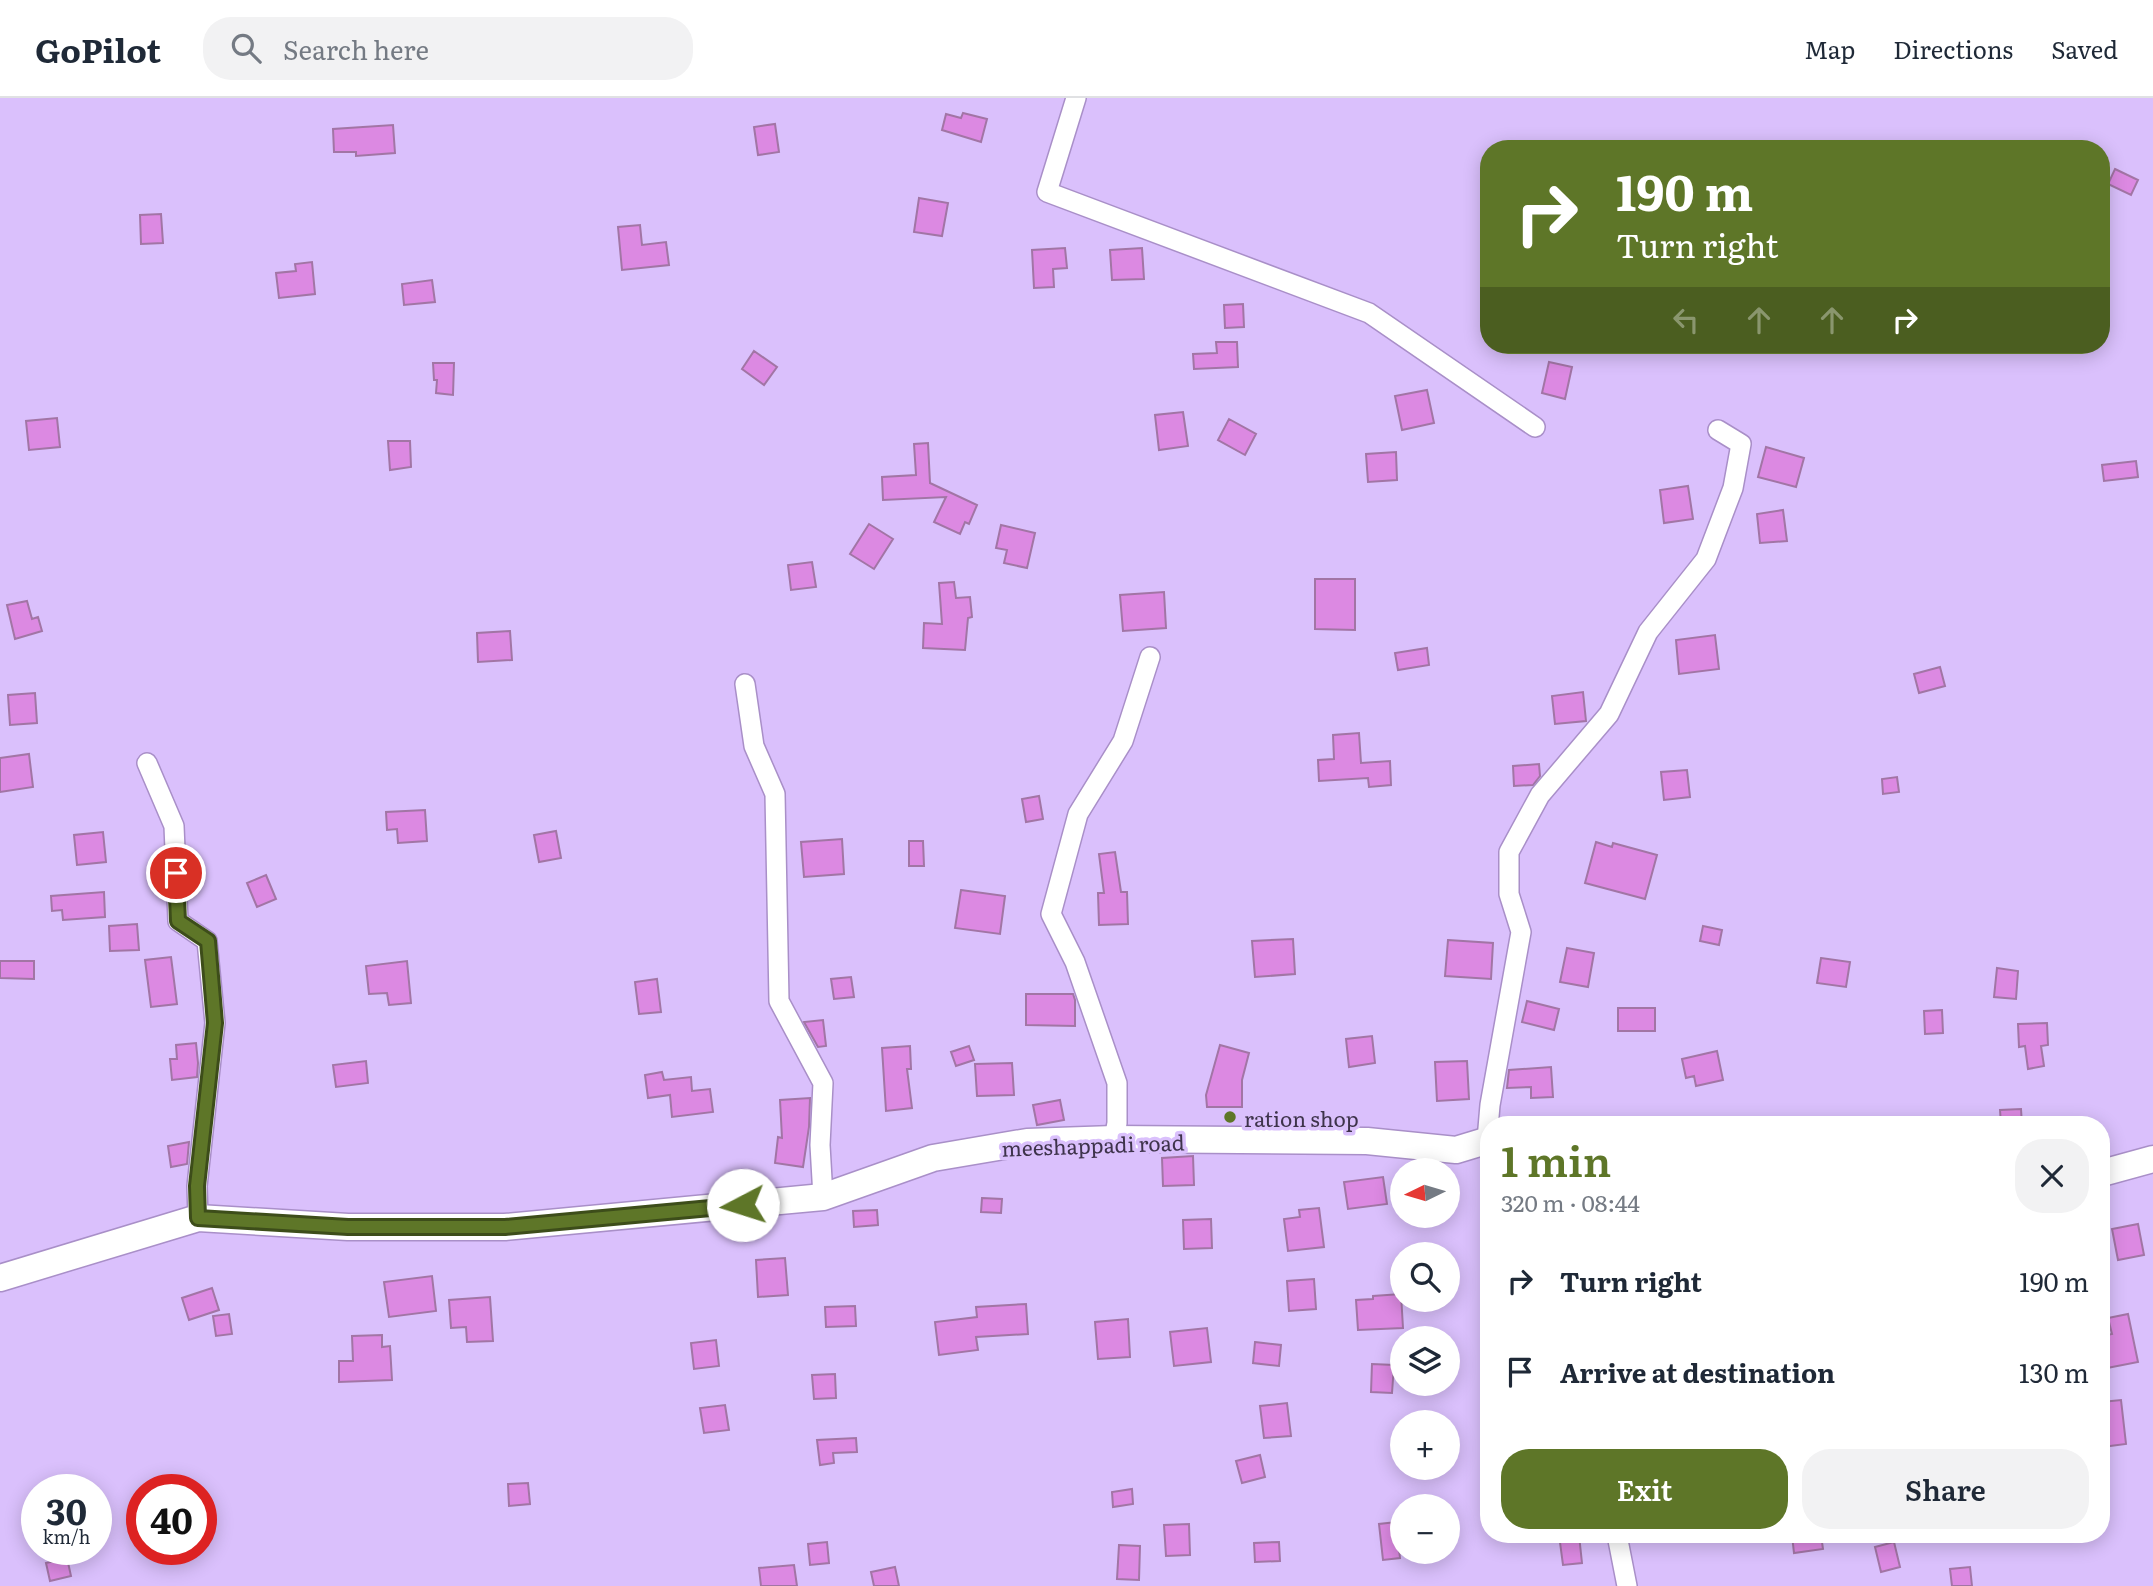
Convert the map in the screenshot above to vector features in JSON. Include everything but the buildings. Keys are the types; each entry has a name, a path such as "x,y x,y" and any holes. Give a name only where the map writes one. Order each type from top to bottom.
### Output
{"street":[{"path":"1076,98 1047,192 1369,313 1535,427"},
{"path":"1489,1116 1521,932 1508,894 1509,852 1540,795 1609,713 1648,632 1706,559 1733,488 1741,444 1718,430"},
{"path":"1114,1139 1117,1123 1117,1083 1075,962 1051,914 1078,814 1123,741 1150,657"},
{"path":"745,684 754,746 775,794 779,1001 823,1083 820,1145 822,1197"},
{"path":"147,763 174,826 178,921 208,941 215,1023 197,1186 198,1218"},
{"name":"meeshappadi road","path":"0,1278 198,1218 348,1227 505,1227 822,1197 933,1158 1027,1142 1114,1139 1367,1141 1456,1150 1480,1142"},
{"path":"2110,1171 2153,1158"},
{"path":"1620,1543 1628,1586"}],"place":[{"name":"ration shop","path":"1230,1117"}],"route":[{"path":"176,873 178,921 208,941 215,1023 197,1186 198,1218 348,1227 505,1227 743,1205"}]}
